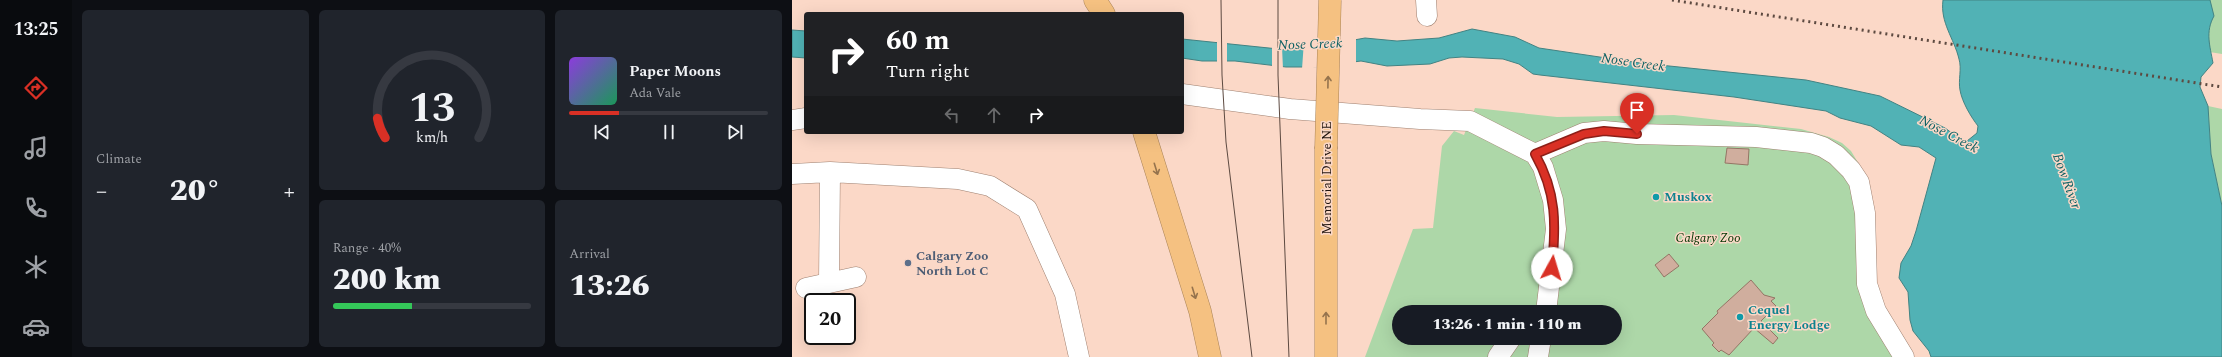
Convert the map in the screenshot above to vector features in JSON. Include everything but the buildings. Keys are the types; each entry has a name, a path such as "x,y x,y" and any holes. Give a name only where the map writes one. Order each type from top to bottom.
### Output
{"highway":[{"path":"1095,0 1104,12"},
{"path":"1101,0 1104,12"},
{"name":"Memorial Drive NE","path":"1326,357 1326,149 1330,0"},
{"path":"1145,134 1200,311 1210,357"}],"lane":[{"path":"1184,94 1290,109 1420,119 1470,121 1535,154 1543,168 1553,200 1556,229 1547,303"},
{"path":"792,120 804,118"},
{"path":"1535,154 1584,134 1604,131 1637,134 1756,137 1811,142 1823,147 1836,155 1851,170 1859,182 1865,213 1866,269 1870,297 1885,329 1904,357"},
{"path":"829,283 830,172"},
{"path":"792,174 830,172 964,181 990,186 1027,209 1065,294 1078,357"},
{"path":"806,288 856,277"},
{"path":"1498,357 1507,345"},
{"path":"1538,357 1540,345"}],"green space":[{"path":"2207,0 2222,0 2222,54 2197,50"},
{"path":"2208,106 2222,109 2222,206 2211,154"},
{"name":"Calgary Zoo","path":"1475,108 1557,117 1674,115 1801,129 1829,137 1842,143 1851,151 1865,174 1877,298 1910,357 1365,357 1413,229 1433,228 1442,146 1454,131 1464,135"}],"water":[{"path":"1943,0 2210,0 2214,16 2209,33 2213,63 2201,77 2200,87 2208,106 2211,154 2222,206 2222,357 1931,357 1929,351 1913,331 1910,320 1908,292 1899,278 1901,263 1911,246 1916,231 1936,158 1919,147 1901,145 1871,126 1840,118 1826,111 1734,97 1533,74 1519,64 1503,59 1462,57 1449,58 1430,64 1387,66 1361,61 1314,67 1286,67 1235,61 1202,61 1184,58 1184,39 1288,50 1312,40 1354,40 1365,38 1397,41 1439,38 1472,29 1515,37 1539,48 1640,63 1806,80 1880,96 1945,128 1960,139 1967,141 1977,133 1978,126 1967,109 1961,95 1960,63 1957,51 1945,23"},
{"path":"792,30 804,31 804,58 792,57"}],"pier":[{"path":"1324,36 1356,38 1356,64 1302,69 1304,41"},
{"path":"1217,41 1227,42 1227,63 1217,63"},
{"path":"1272,45 1282,47 1283,69 1272,68"}],"tram line":[{"path":"1221,0 1222,75 1226,142 1252,357"},
{"path":"1278,0 1278,75 1289,357"}],"railway":[{"path":"1672,0 2222,87"}],"place":[{"name":"Muskox","path":"1656,197"},
{"name":"Calgary Zoo North Lot C","path":"908,263"},
{"name":"Cequel Energy Lodge","path":"1740,317"}],"route":[{"path":"1552,268 1556,229 1553,200 1543,168 1535,154 1558,143 1584,134 1604,131 1637,134"}],"water label":[{"name":"Nose Creek","path":"1310,44"},
{"name":"Nose Creek","path":"1633,62"},
{"name":"Nose Creek","path":"1949,134"},
{"name":"Bow River","path":"2067,181"}]}
